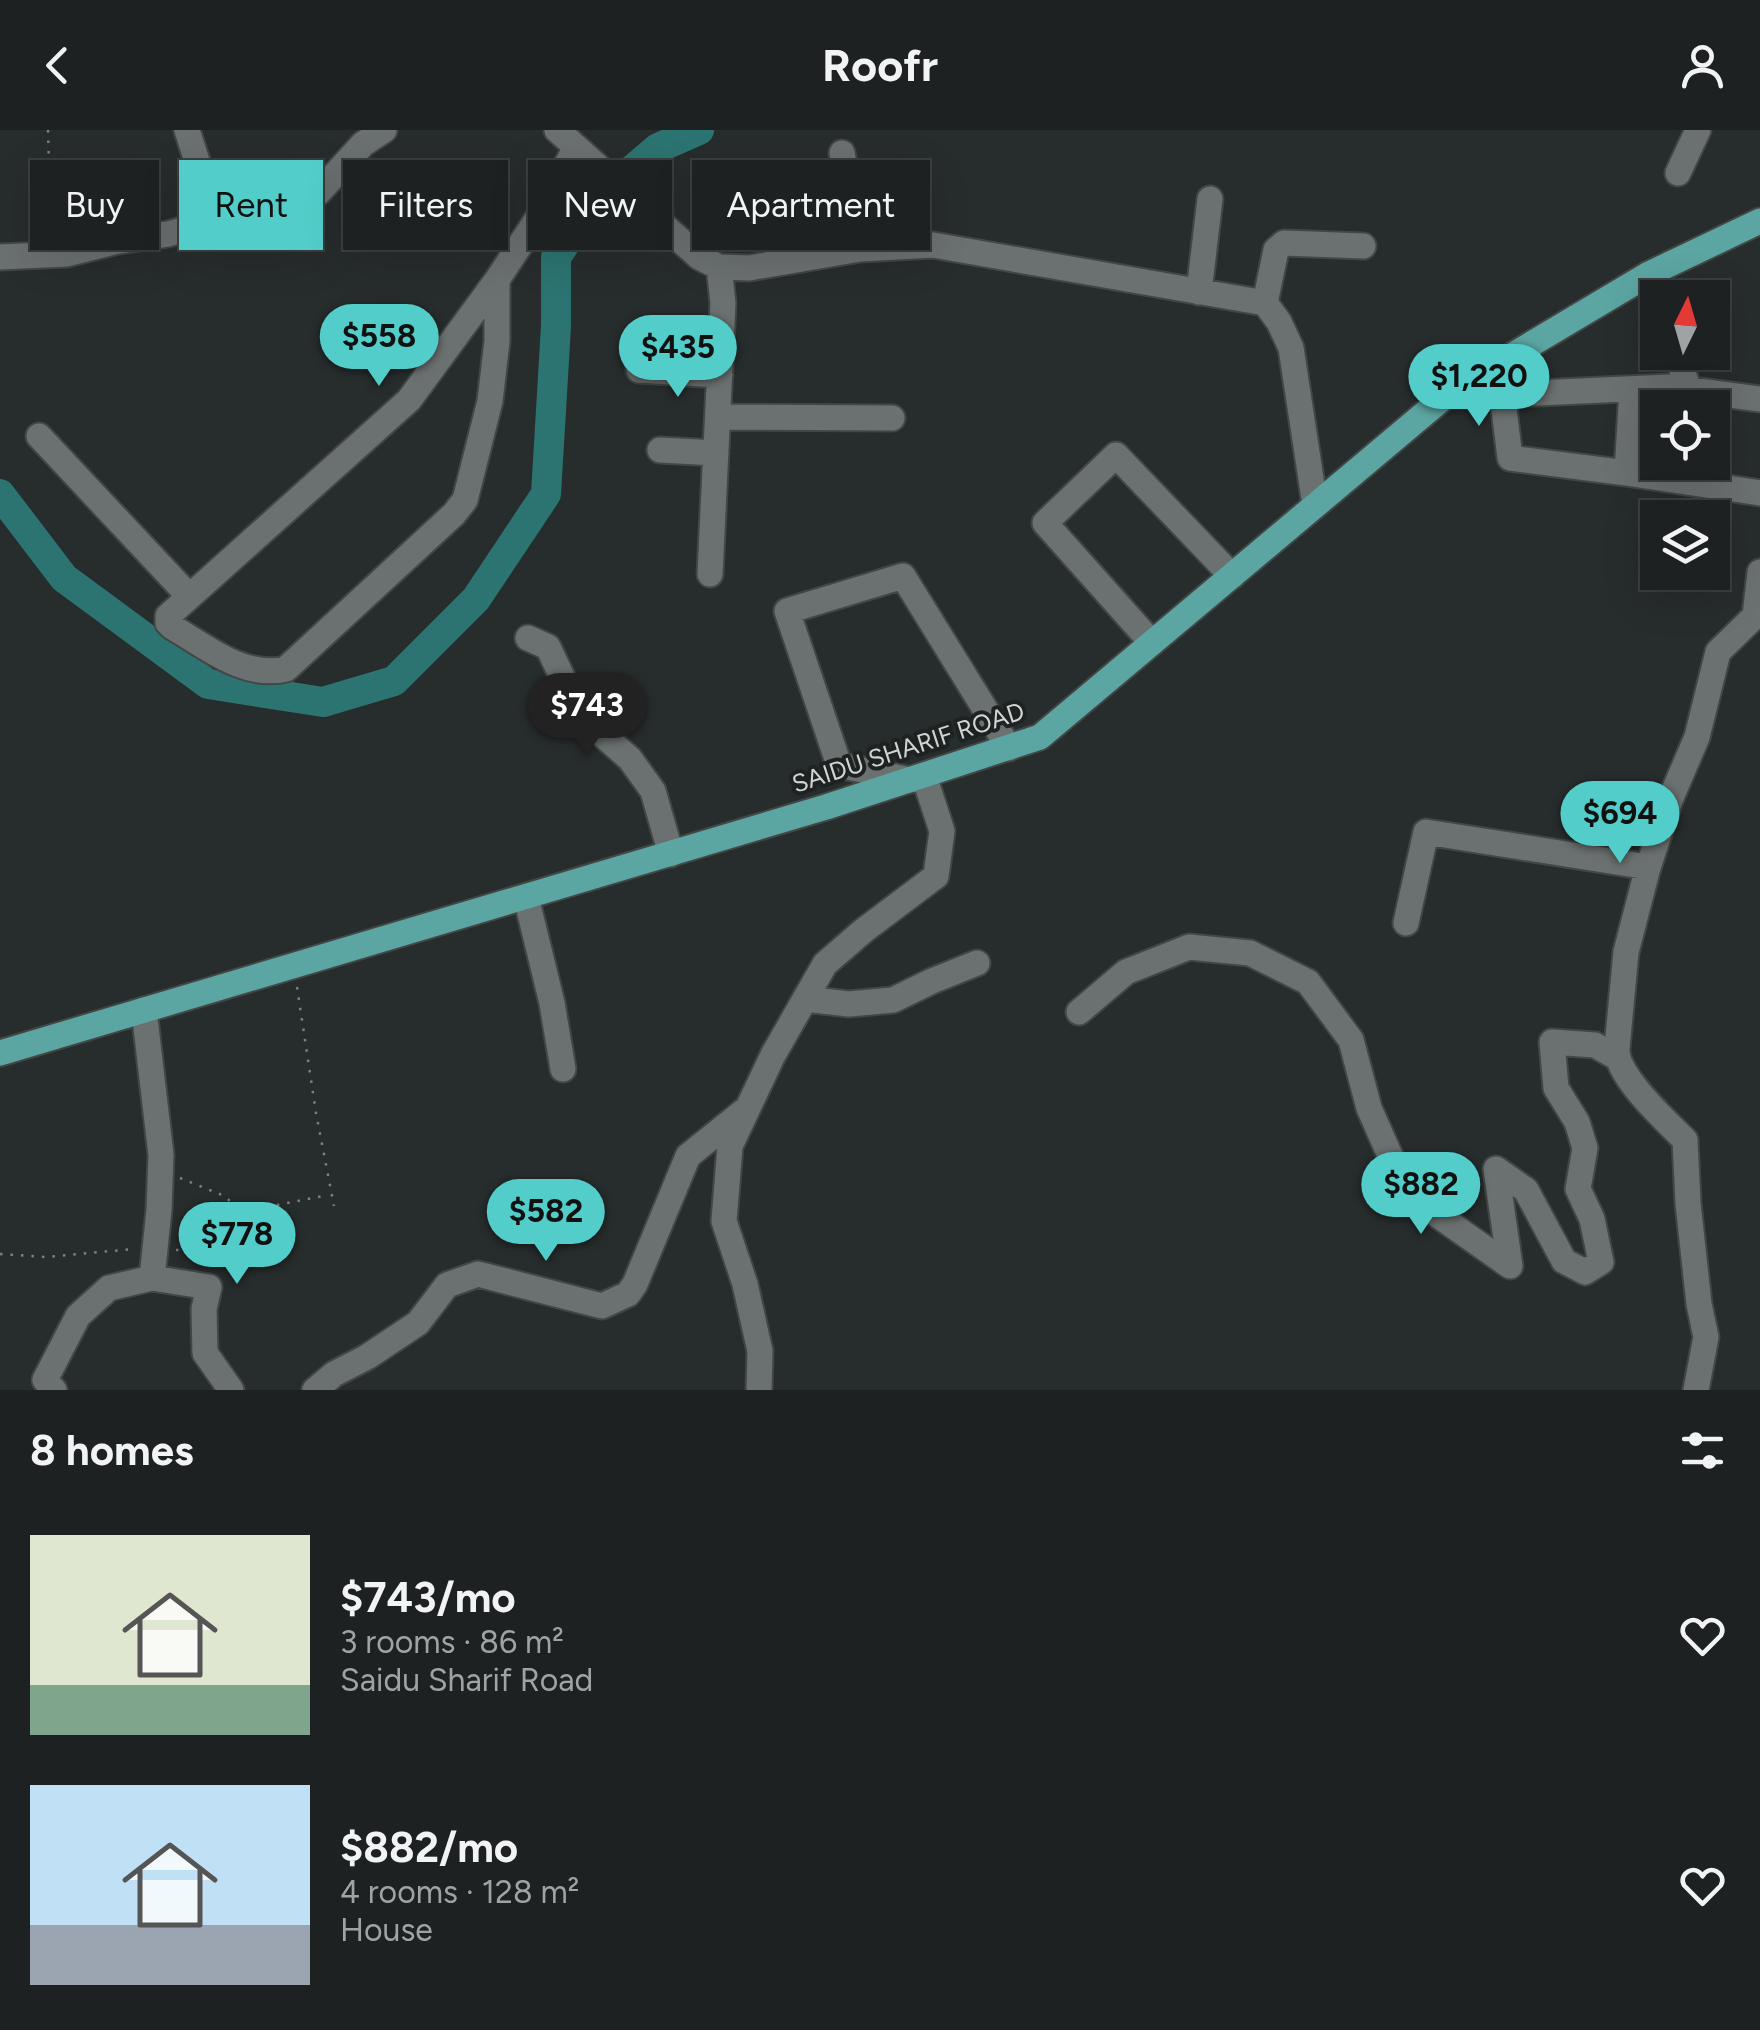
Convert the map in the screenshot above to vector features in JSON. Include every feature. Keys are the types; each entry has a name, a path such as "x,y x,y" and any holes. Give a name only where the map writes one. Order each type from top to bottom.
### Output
{"main road":[{"name":"SAIDU SHARIF ROAD","path":"0,1053 671,854 1040,738 1449,392 1649,274 1760,221"}],"street":[{"path":"187,130 197,160"},
{"path":"1678,174 1698,130"},
{"path":"323,187 367,135"},
{"path":"498,280 490,402 464,500 454,514 286,669 271,673 244,668 172,627 168,616 409,400 498,280 576,148 699,257 719,267 749,268 854,250"},
{"path":"842,153 843,160"},
{"path":"1199,292 1210,198"},
{"path":"0,257 67,254 179,231"},
{"path":"1265,302 1276,250 1284,243 1363,246"},
{"path":"930,245 1265,302 1291,348 1315,505"},
{"path":"710,574 724,303 719,267"},
{"path":"1649,274 1651,280"},
{"path":"639,370 720,375"},
{"path":"1449,392 1670,387 1690,390 1683,370"},
{"path":"1627,472 1632,389"},
{"path":"1502,393 1510,458 1760,492"},
{"path":"1730,395 1760,399"},
{"path":"718,416 892,418"},
{"path":"39,436 190,596"},
{"path":"660,450 716,452"},
{"path":"1152,643 1045,523 1116,455 1232,576"},
{"path":"1616,1057 1626,952 1648,866 1697,737 1718,652 1754,616 1760,572"},
{"path":"759,1390 760,1352 745,1284 724,1221 730,1146 824,964 936,876 942,831 916,778 839,765 786,611 903,576 1008,748"},
{"path":"528,638 548,646 580,715 630,759 654,791 671,854"},
{"path":"1406,924 1426,832 1648,866"},
{"path":"526,897 552,1003 563,1069"},
{"path":"1079,1012 1126,972 1189,947 1250,953 1308,982 1351,1040 1369,1108 1396,1169 1432,1210 1510,1266 1496,1169 1526,1190 1564,1261 1584,1272 1601,1262 1592,1219 1578,1189 1585,1148 1577,1122 1556,1088 1552,1042 1596,1045 1616,1057 1637,1090 1685,1140 1698,1304 1706,1337 1696,1390"},
{"path":"805,999 849,1004 893,1000 977,964"},
{"path":"144,1010 160,1155 152,1278"},
{"path":"316,1390 334,1374 368,1357 418,1323 446,1284 478,1274 602,1306 628,1294 688,1156 748,1108"},
{"path":"54,1390 46,1380 78,1316 109,1288 152,1278 209,1287 204,1309 206,1353 232,1390"}],"path":[{"path":"48,130 48,166 59,201 59,225 67,254"},
{"path":"294,966 310,1081 334,1206"},
{"path":"160,1170 241,1208 332,1194"},
{"path":"0,1254 46,1257 136,1249 207,1251"}],"waterway":[{"path":"0,494 64,578 208,684 323,702 394,681 476,599 546,494 556,257 592,204 658,148 699,130"}]}
